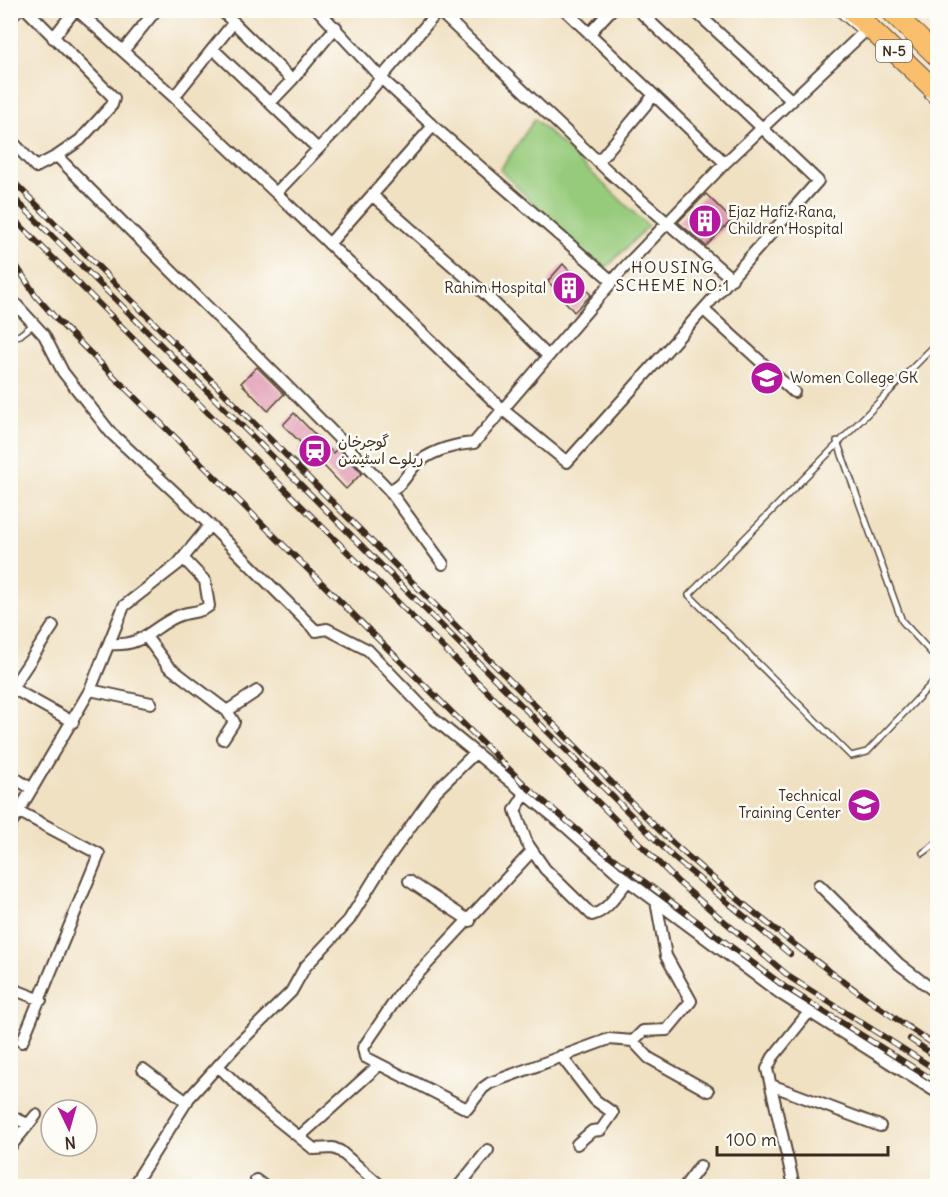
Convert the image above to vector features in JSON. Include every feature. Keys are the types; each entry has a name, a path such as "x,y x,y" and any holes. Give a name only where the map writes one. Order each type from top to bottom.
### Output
{"highway":[{"name":"N-5","path":"851,10 868,35 929,91"},
{"name":"N-5","path":"890,10 938,57"}],"main road":[{"path":"10,14 15,10"}],"street":[{"path":"10,139 36,168 80,140 112,105 114,98 27,10"},
{"path":"53,38 76,10 174,97 502,409 567,462 818,181 764,127 638,10"},
{"path":"123,51 156,10"},
{"path":"221,10 292,80"},
{"path":"318,10 381,78 612,281"},
{"path":"565,10 725,163"},
{"path":"590,33 610,10"},
{"path":"694,10 792,101"},
{"path":"276,193 318,149 439,11 598,162 732,279"},
{"path":"174,97 234,22"},
{"path":"271,102 336,27"},
{"path":"389,490 397,488 419,462 455,444 474,443 547,355 667,223 725,163 868,35"},
{"path":"213,48 318,149"},
{"path":"598,162 654,95"},
{"path":"329,244 434,126"},
{"path":"57,156 389,490 443,564"},
{"path":"372,195 486,294 547,355"},
{"path":"10,298 44,335 63,372 111,433 210,525 316,631 327,629 368,650 434,719 628,881 781,994 938,1093"},
{"path":"704,310 794,392"},
{"path":"10,826 90,690 124,606 183,558 210,525"},
{"path":"109,644 132,643 147,638 177,616 203,611 209,606 205,581 183,558"},
{"path":"53,626 11,688 73,722"},
{"path":"147,638 168,666 226,711 234,722 223,739"},
{"path":"90,690 151,703"},
{"path":"226,711 257,691"},
{"path":"133,1186 187,1102 218,1066 291,992 305,967 349,920 393,850 436,791 475,753"},
{"path":"10,775 32,789"},
{"path":"525,794 515,810 532,851 545,869 592,915 599,913 609,905 628,881"},
{"path":"18,812 99,854 22,1042"},
{"path":"532,851 470,921 401,992 362,1053 379,1065 467,1109 483,1088 490,1083 609,1039 633,1041 649,1058 708,1091"},
{"path":"409,881 470,921"},
{"path":"819,885 899,964 938,994"},
{"path":"633,1041 643,1031 667,1030 691,1001 666,956 656,901"},
{"path":"10,988 41,1000"},
{"path":"794,1186 767,1069 809,1012"},
{"path":"561,1056 579,1083 595,1100 613,1113 601,1130 592,1131 578,1144"},
{"path":"299,1137 379,1065"},
{"path":"218,1066 254,1101 314,1149 333,1148 381,1186"},
{"path":"143,1069 187,1102"},
{"path":"771,1085 880,1126"},
{"path":"10,1147 36,1114"},
{"path":"10,1116 28,1124"},
{"path":"459,1186 488,1150"},
{"path":"684,1186 700,1166"}],"lane":[{"path":"835,10 868,35"},
{"path":"929,91 938,106"},
{"path":"10,338 20,335 34,324"},
{"path":"938,342 837,441 689,595 851,756 867,752 938,677"},
{"path":"837,441 902,621 938,660"},
{"path":"923,853 938,842"}],"green space":[{"path":"535,119 648,226 602,272 500,170"}],"building":[{"name":"Ejaz Hafiz Rana, Children Hospital","path":"706,194 732,220 706,246 678,222"},
{"name":"Rahim Hospital","path":"563,264 591,295 574,312 548,281"},
{"path":"257,367 284,394 268,411 241,383"},
{"path":"294,413 333,453 338,448 362,473 346,489 323,465 317,470 298,451 303,445 283,425"}],"railway":[{"path":"10,178 664,835 796,946 866,998 938,1047"},
{"path":"10,194 674,858 790,954"},
{"path":"10,215 678,882 791,978 938,1071"},
{"path":"10,256 36,296 59,322 528,788 594,844 785,987 938,1083"},
{"path":"910,1039 938,1058"}],"place":[{"name":"Ejaz Hafiz Rana, Children Hospital","path":"705,221"},
{"name":"Rahim Hospital","path":"569,288"},
{"name":"Women College GK","path":"767,378"},
{"name":"گوجرخان ریلوے اسٹیشن","path":"315,451"},
{"name":"Technical Training Center","path":"864,805"}],"district":[{"name":"HOUSING SCHEME NO.1","path":"673,276"}]}
